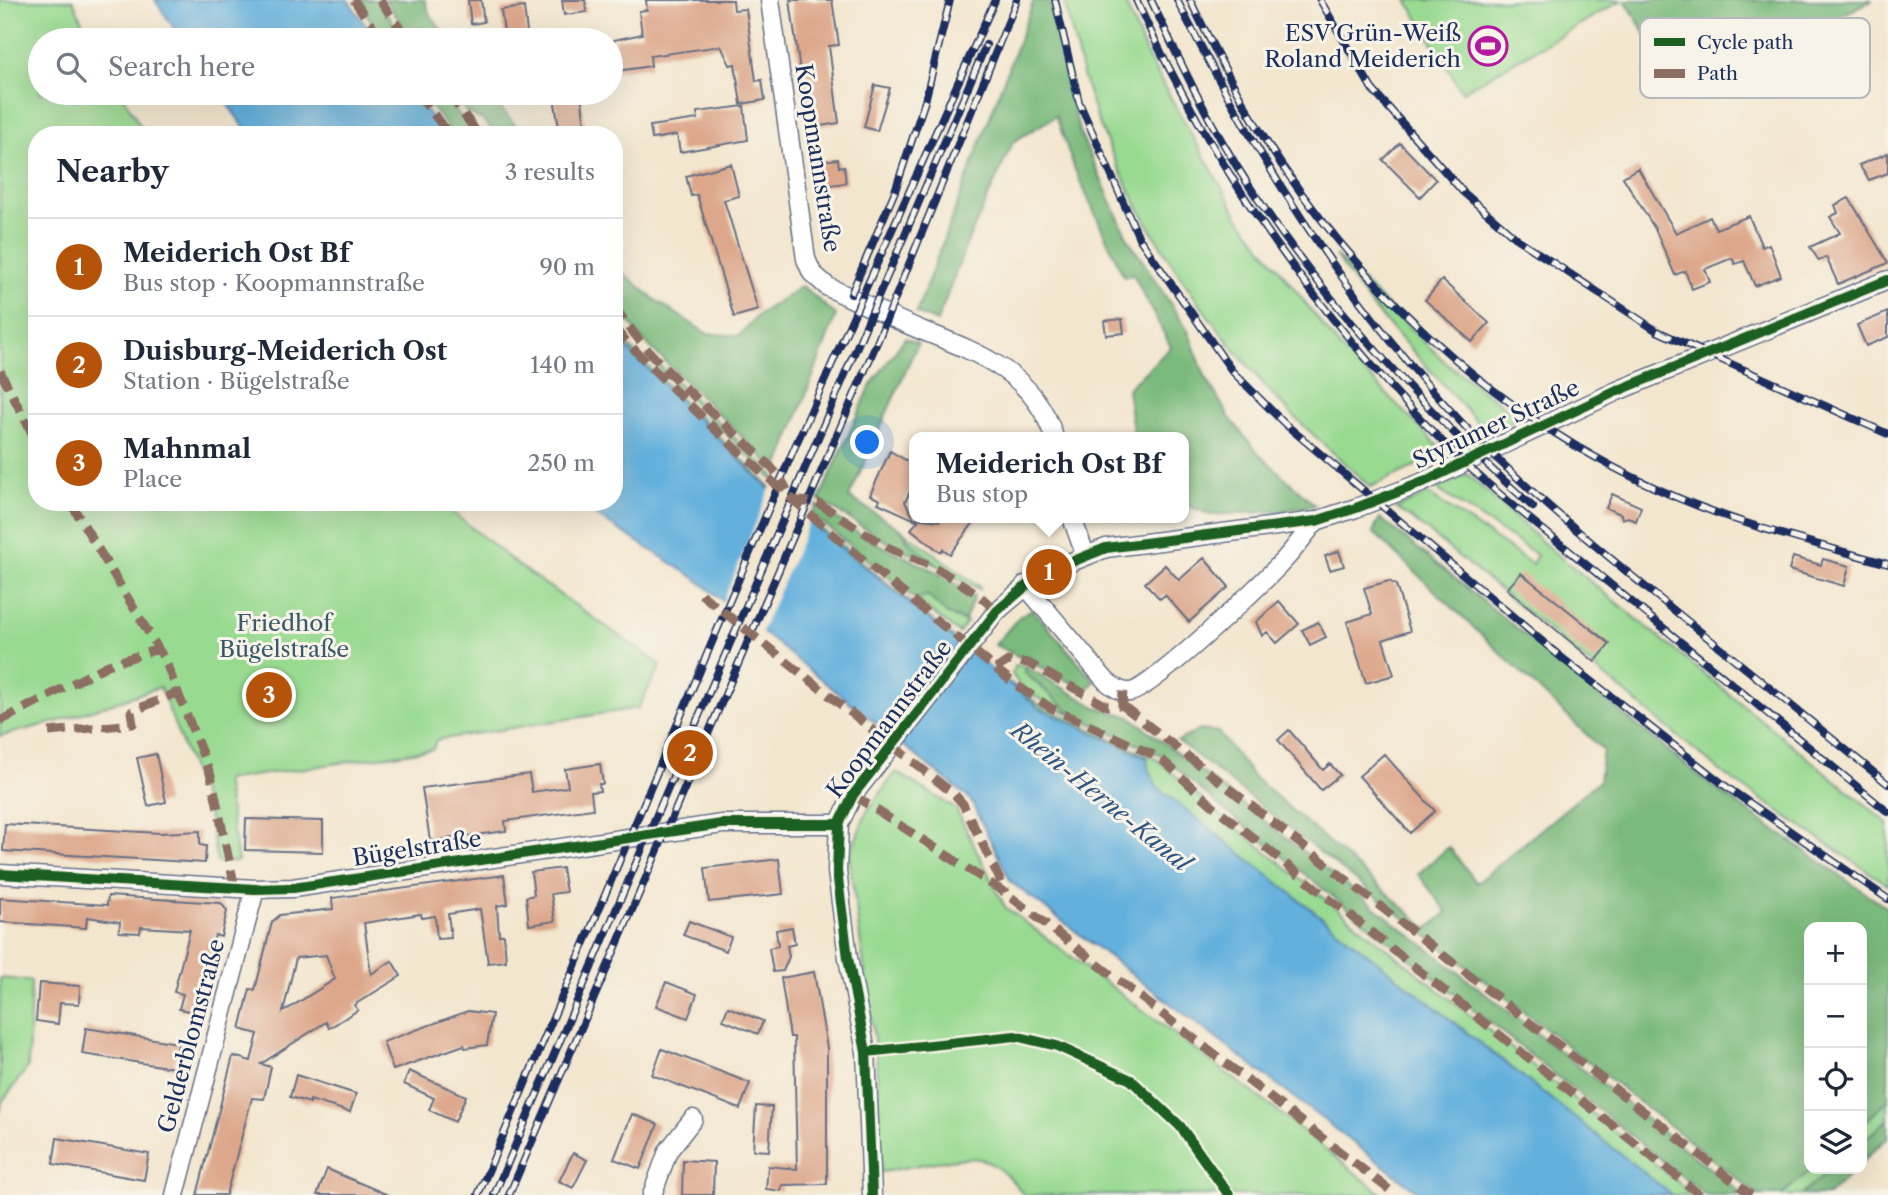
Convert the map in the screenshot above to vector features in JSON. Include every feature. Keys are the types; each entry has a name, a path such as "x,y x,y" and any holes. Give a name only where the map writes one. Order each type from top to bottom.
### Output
{"street":[{"name":"Koopmannstraße","path":"770,0 799,219 806,259 812,273 828,287 989,358 1014,375 1033,395 1048,419 1052,432"},
{"name":"Styrumer Straße","path":"1106,548 1316,521 1422,483 1617,391 1888,280"},
{"path":"1025,585 1106,681 1114,688 1130,692 1151,681 1189,648 1284,560 1316,521"},
{"path":"1074,523 1085,554"},
{"name":"Koopmannstraße","path":"872,1195 866,1052 848,958 837,872 839,824 853,795 980,632 1025,585 1039,575 1085,554 1106,548"},
{"name":"Bügelstraße","path":"0,874 255,890 293,888 722,824 839,824"},
{"name":"Gelderblomstraße","path":"175,1195 255,890"},
{"path":"652,1195 668,1151 693,1119"}],"green space":[{"name":"Friedhof Bügelstraße","path":"0,0 73,0 85,28 28,28 28,105 128,105 141,126 28,126 28,511 451,511 519,566 661,665 638,708 436,740 433,749 225,780 238,861 217,863 207,808 160,687 59,721 0,736"},
{"path":"357,0 378,0 397,28 376,28"},
{"path":"385,0 425,0 429,13 440,28 405,28"},
{"path":"1034,0 1049,1 1079,131 1127,237 1188,331 1205,376 1229,417 1259,454 1315,505 1281,511 1211,515 1189,506 1189,432 1133,432 1127,389 1171,347 1133,274 1124,277 1075,170 1056,116 1013,142 967,243 937,322 916,313"},
{"path":"1064,0 1124,0 1148,58 1238,216 1339,346 1445,453 1370,487 1288,410 1250,369 1177,271 1155,237 1117,165 1095,112"},
{"name":"ESV Grün-Weiß Roland Meiderich","path":"1407,0 1622,0 1462,92"},
{"path":"1625,0 1873,0 1836,18 1640,18 1640,25"},
{"path":"430,105 452,105 467,126 446,126"},
{"path":"461,105 498,105 516,126 489,126 483,120 467,113"},
{"path":"1335,255 1444,361 1519,418 1488,434 1369,303"},
{"path":"623,273 654,299 706,333 739,336 759,314 802,286 836,315 777,471 640,337 623,313"},
{"path":"905,338 918,343 849,497 903,531 906,539 939,566 892,545 819,500 871,385"},
{"path":"623,341 771,488 770,490 623,345"},
{"path":"649,355 775,477 773,480 646,357"},
{"path":"1467,474 1548,547 1888,823 1888,885 1724,774 1423,527 1396,508 1428,494 1532,564 1537,555 1437,489"},
{"path":"817,505 868,539 935,571 974,596 965,621 947,614 927,595 917,601 813,515"},
{"path":"1380,518 1716,789 1888,909 1888,1100 1867,1120 1867,922 1804,922 1806,1174 1781,1195 1758,1195 1178,741 1199,730 1218,732 1254,777 1428,929 1447,912 1418,874 1449,847 1477,883 1599,781 1603,750 1373,532"},
{"path":"811,520 954,638 953,640 809,523"},
{"path":"903,531 980,589 938,565 916,547"},
{"path":"926,594 956,619 967,622 959,633 917,601"},
{"path":"1032,609 1095,681 1087,690 995,645 1019,617"},
{"path":"1015,665 1025,666 1025,673 1075,716 1024,688 1012,674"},
{"path":"1025,666 1096,707 1131,717 1744,1195 1705,1195 1216,803 1161,755 1075,716 1025,673"},
{"path":"1008,681 1040,705 1158,760 1211,807 1694,1195 1672,1195 1157,787 1148,769 1147,757 1039,708"},
{"path":"896,772 956,809 1005,907 1284,1116 1383,1195 1024,1195 1001,1170 975,1158 881,1172 876,1053 849,857 866,813"},
{"path":"0,978 31,981 28,1067 2,1102 0,1112"},
{"path":"1888,1100 1888,1119 1867,1138 1867,1120"},
{"path":"1888,1119 1888,1137 1867,1157 1867,1138"},
{"path":"1806,1174 1825,1174 1801,1195 1781,1195"},
{"path":"1825,1174 1850,1174 1828,1195 1801,1195"}],"water":[{"path":"155,0 348,0 368,28 174,28"},
{"path":"228,105 422,105 437,126 243,126"},
{"name":"Rhein-Herne-Kanal","path":"623,345 770,490 1039,708 1147,758 1148,769 1157,787 1672,1195 1422,1195 1011,882 970,799 695,578 589,511 623,511"}],"pier":[{"path":"771,486 810,520 760,635 722,604"}],"building":[{"path":"468,0 481,0 484,22 471,24"},
{"path":"562,0 585,0 587,12 564,15"},
{"path":"646,0 733,0 734,10 746,9 756,81 762,80 765,100 741,104 735,64 730,65 721,46 650,56 651,66 623,70 623,38 642,34 639,11 647,10"},
{"path":"790,0 832,0 839,45 829,46 839,123 808,128"},
{"path":"524,7 527,28 503,28 501,10"},
{"path":"875,85 890,88 877,131 864,127"},
{"path":"555,105 582,105 585,126 559,126"},
{"path":"744,106 748,140 680,152 677,135 652,139 650,126 698,119 697,112"},
{"path":"1400,143 1436,180 1420,197 1383,160"},
{"path":"1888,153 1888,173 1869,180 1859,165"},
{"path":"838,159 839,167 844,166 846,183 816,187 812,162"},
{"path":"731,164 739,196 724,200 758,310 734,317 697,195 691,196 686,176"},
{"path":"1638,168 1676,233 1710,217 1716,229 1749,216 1762,247 1769,244 1781,276 1755,286 1744,261 1735,264 1732,258 1705,269 1710,282 1692,289 1685,271 1675,275 1655,229 1623,177"},
{"path":"1849,198 1888,263 1838,284 1826,257 1819,261 1810,247 1840,233 1830,217 1838,213 1835,205"},
{"path":"1442,280 1489,323 1472,342 1425,300"},
{"path":"1888,312 1888,337 1866,346 1857,325"},
{"path":"1122,319 1124,333 1106,335 1104,321"},
{"path":"890,451 909,462 909,494 905,502 909,517 878,503 880,500 870,495"},
{"path":"1612,494 1641,507 1636,521 1628,517 1622,519 1621,514 1606,508"},
{"path":"916,523 973,523 950,554 943,549 940,552 911,529"},
{"path":"1339,551 1344,566 1330,570 1325,556"},
{"path":"1793,557 1821,565 1823,559 1849,566 1844,586 1789,570"},
{"path":"1204,558 1229,587 1189,622 1165,595 1160,599 1145,583 1165,565 1179,580"},
{"path":"1521,573 1610,644 1595,662 1507,589"},
{"path":"1389,581 1396,585 1410,631 1383,640 1394,675 1366,683 1347,622 1372,614 1364,588"},
{"path":"1279,601 1299,624 1277,643 1267,632 1262,636 1256,622"},
{"path":"1318,622 1326,637 1310,645 1302,630"},
{"path":"1289,730 1323,770 1330,764 1340,775 1321,790 1278,740"},
{"path":"156,754 166,802 148,806 137,758"},
{"path":"1384,754 1435,811 1410,833 1359,776"},
{"path":"600,764 603,784 599,784 600,791 591,792 593,809 505,821 506,831 430,841 422,788 529,774 532,792 568,787 565,769"},
{"path":"246,819 323,821 323,852 245,850"},
{"path":"5,824 160,833 200,831 200,845 206,846 205,863 3,851"},
{"path":"779,859 783,894 709,902 705,868"},
{"path":"562,868 566,892 551,894 555,921 529,925 526,897 534,895 531,872"},
{"path":"504,875 508,904 497,906 499,935 504,935 506,961 488,963 480,909 448,914 451,938 437,939 435,916 422,918 421,914 364,923 371,974 392,961 401,976 354,1005 358,1010 329,1028 326,1022 261,1064 271,1067 264,1099 252,1098 226,1195 197,1195 233,1056 251,1061 258,1034 240,1029 250,989 255,990 272,922 280,915 333,909 332,898","holes":["326,955 335,979 283,1012 296,958"]},
{"path":"108,896 221,903 227,911 221,937 215,935 193,1012 179,1009 183,994 174,992 190,930 141,927 140,933 119,932 120,922 87,917 86,928 0,922 0,898 107,905"},
{"path":"689,921 731,937 726,951 683,935"},
{"path":"792,927 795,944 787,946 789,957 783,971 773,972 769,948 778,946 776,930"},
{"path":"814,972 827,1048 827,1184 782,1185 781,1191 766,1189 768,1166 797,1169 794,1037 790,1037 781,978"},
{"path":"666,982 697,994 688,1018 656,1006"},
{"path":"39,983 80,986 79,1004 60,1003 58,1024 36,1021"},
{"path":"728,1007 763,1021 758,1034 723,1020"},
{"path":"468,1011 492,1014 487,1045 465,1048 464,1045 393,1070 383,1042"},
{"path":"86,1028 178,1043 174,1068 82,1054"},
{"path":"662,1049 750,1083 740,1109 652,1075"},
{"path":"409,1071 466,1096 455,1122 429,1110 434,1098 404,1084"},
{"path":"296,1075 356,1094 350,1112 290,1097"},
{"path":"756,1106 772,1107 769,1151 753,1150"},
{"path":"632,1114 658,1124 640,1169 614,1159"},
{"path":"57,1138 149,1154 144,1180 53,1164"},
{"path":"573,1153 587,1160 573,1188 559,1181"},
{"path":"683,1160 714,1162 713,1195 682,1195"},
{"path":"327,1169 388,1195 317,1195"}],"railway":[{"path":"851,294 895,191 925,101 950,0"},
{"path":"478,1195 793,451 995,0"},
{"path":"509,1195 878,340 1017,0"},
{"path":"1055,0 1079,102 1139,238 1232,371 1285,424 1562,658 1728,788 1888,899"},
{"path":"1136,0 1196,118 1266,229 1305,283 1389,385 1454,453 1497,492 1888,812"},
{"path":"1151,0 1222,142 1280,232 1312,275 1417,395 1533,507"},
{"path":"1177,0 1238,113 1304,222 1377,324 1461,422 1507,468 1579,532 1888,784"},
{"path":"1190,0 1257,127 1321,219 1363,269 1408,316 1456,360 1561,437 1617,469 1676,497 1754,526 1888,564"},
{"path":"1320,0 1372,89 1463,192 1517,239 1657,331 1888,434"},
{"path":"494,1195 986,45"}],"marked path":[{"path":"354,0 373,28"},
{"path":"380,0 400,28"},
{"path":"426,105 443,126"},
{"path":"457,105 472,126"},
{"path":"623,318 655,358 764,460 787,490"},
{"path":"623,337 758,469 1016,685 1051,708 1160,758 1212,805 1700,1195"},
{"path":"0,371 28,425"},
{"path":"791,500 818,503 889,548 936,568 976,593 997,611"},
{"path":"75,511 165,660 211,776 235,888"},
{"path":"701,594 955,795 963,804 1006,892"},
{"path":"0,721 108,665 158,649"},
{"path":"996,669 1008,661 1028,663 1107,706 1122,705 1123,691"},
{"path":"49,732 133,724 131,712 178,692"},
{"path":"1122,705 1751,1195"},
{"path":"853,795 1007,894 1396,1195"}],"cycle path":[{"path":"872,1195 866,1052 848,958 837,871 839,824 853,795 997,611 1039,575 1106,548 1316,521 1356,508 1421,483 1617,391 1888,280"},
{"path":"0,874 255,889 293,888 722,824 839,824"},
{"path":"866,1052 1015,1036 1057,1046 1131,1080 1180,1126 1229,1195"}],"place":[{"name":"ESV Grün-Weiß Roland Meiderich","path":"1488,46"},
{"name":"Meiderich Ost Bf","path":"1049,572"},
{"name":"Mahnmal","path":"269,695"},
{"name":"Duisburg-Meiderich Ost","path":"690,753"}]}
